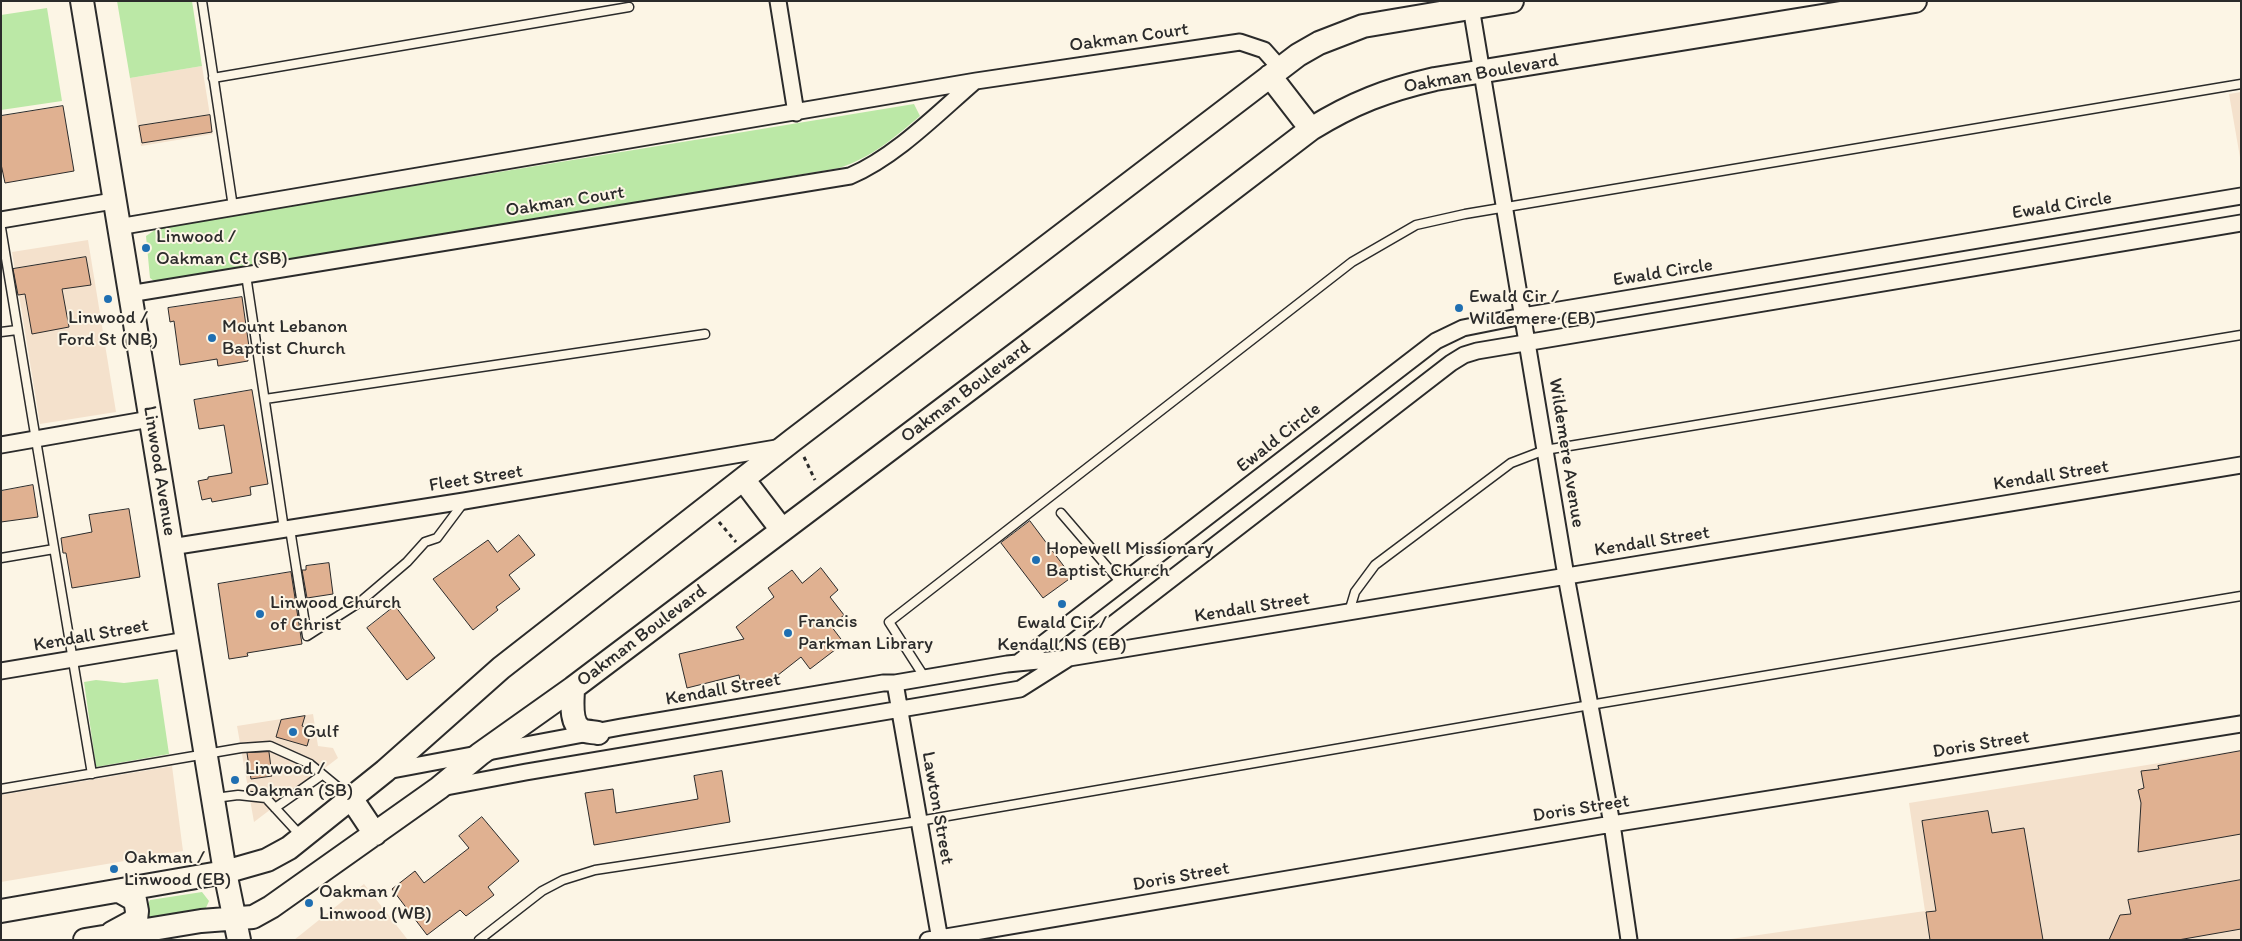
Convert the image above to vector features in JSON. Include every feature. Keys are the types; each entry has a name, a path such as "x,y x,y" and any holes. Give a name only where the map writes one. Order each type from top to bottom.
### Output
{"street":[{"name":"Linwood Avenue","path":"82,1 113,201 225,872 237,929"},
{"path":"778,1 796,113"},
{"path":"1,911 225,872 267,860 289,848 385,771 501,668 743,479 794,449 1275,72 1319,43 1362,26 1470,4 1512,1"},
{"name":"Oakman Boulevard","path":"95,938 201,921 237,929 271,907 439,788 480,754 573,688 1311,129 1344,108 1397,88 1482,72 1915,1"},
{"name":"Wildemere Avenue","path":"1470,4 1566,576 1612,824 1628,940"},
{"name":"Oakman Court","path":"118,227 976,81 1240,42 1264,50 1275,72"},
{"path":"1275,72 1311,129"},
{"name":"Oakman Court","path":"130,294 850,176 868,168 882,158 976,81"},
{"name":"Ewald Circle","path":"1020,662 1436,341 1463,328 1523,316 2241,196"},
{"path":"1,220 113,201"},
{"path":"1070,658 1451,363 1477,351 2241,223"},
{"path":"1,445 150,419"},
{"name":"Fleet Street","path":"171,547 794,449"},
{"name":"Kendall Street","path":"385,771 877,684 896,683 1020,662 1070,658 2241,465"},
{"path":"743,479 782,530"},
{"name":"Kendall Street","path":"1,671 187,640"},
{"name":"Kendall Street","path":"439,788 1020,689 1070,658"},
{"name":"Lawton Street","path":"896,683 936,939"},
{"path":"573,688 574,717 577,724 582,730 598,733"},
{"name":"Doris Street","path":"936,939 1612,824 2241,724"},
{"path":"351,798 375,834"},
{"path":"95,938 136,920 135,900 119,891"}],"lane":[{"path":"202,1 233,207"},
{"path":"213,78 629,7"},
{"path":"925,678 890,622 1352,262 1416,225 1504,208 2241,84"},
{"path":"1,228 92,774"},
{"path":"246,275 265,399 307,636 360,602 406,562 424,542 438,538 464,501"},
{"path":"1,332 17,330"},
{"path":"265,399 706,334"},
{"path":"1349,612 1355,592 1375,565 1511,463 1545,450 2241,335"},
{"path":"1061,513 1122,584"},
{"path":"1,558 54,549"},
{"path":"479,940 542,890 563,880 595,870 919,821 1590,705 2241,596"},
{"path":"1,790 241,748 270,746 310,764 351,798"},
{"path":"275,808 322,775"},
{"path":"214,798 238,795 266,798 303,837"}],"path":[{"path":"794,449 816,482"},
{"path":"716,518 737,544"}],"shaded area":[{"path":"202,66 213,134 141,146 130,78"},
{"path":"2241,92 2241,163 2229,94"},
{"path":"88,240 116,412 40,424 12,252"},
{"path":"313,714 318,746 333,748 338,758 254,822 237,726"},
{"path":"2241,750 2241,940 1724,940 1925,911 1909,803"},
{"path":"172,766 183,851 1,882 1,795"},
{"path":"364,884 408,940 294,940"}],"green space":[{"path":"117,1 192,1 202,66 130,78"},
{"path":"47,8 62,101 1,110 1,15"},
{"path":"914,104 920,116 872,153 839,168 171,282 157,283 150,278 146,236 158,228"},
{"path":"158,679 169,754 96,767 84,682 96,680 124,683"},
{"path":"202,892 209,901 205,910 156,920 144,912 150,900"}],"building":[{"path":"63,106 74,171 5,183 1,164 1,116"},
{"path":"210,115 212,132 142,143 139,126"},
{"path":"86,257 91,285 62,289 69,327 32,334 25,294 18,295 13,269"},
{"name":"Mount Lebanon Baptist Church","path":"242,297 250,354 247,354 248,361 218,366 217,359 180,365 174,321 170,322 168,308"},
{"path":"252,390 268,484 250,487 251,495 212,502 211,498 202,500 198,481 208,479 208,477 232,473 224,425 199,429 194,400"},
{"path":"33,485 38,517 1,522 1,491"},
{"path":"129,509 140,577 72,588 66,553 63,553 61,538 92,532 89,515"},
{"name":"Hopewell Missionary Baptist Church","path":"1030,521 1072,577 1043,598 1001,543"},
{"path":"519,535 535,555 509,575 520,589 496,607 498,610 473,630 433,579 488,540 497,552"},
{"path":"329,563 333,594 307,598 302,570 306,570 306,566"},
{"name":"Francis Parkman Library","path":"821,568 838,590 830,597 844,615 831,626 844,643 810,669 801,657 773,679 741,686 739,675 687,688 679,654 744,639 736,627 774,597 768,588 792,570 802,583"},
{"name":"Linwood Church of Christ","path":"291,572 302,644 247,653 248,656 229,659 218,584"},
{"path":"395,606 435,658 407,680 367,628"},
{"path":"305,716 302,726 312,729 307,746 276,737 281,720"},
{"path":"2241,751 2241,834 2138,852 2141,803 2138,790 2144,788 2141,771 2159,769 2158,766"},
{"path":"269,752 272,776 251,779 247,753"},
{"path":"722,771 730,822 594,845 585,793 613,789 616,813 698,799 694,776"},
{"path":"1988,811 1992,833 2024,828 2043,940 1930,940 1926,912 1936,911 1922,821"},
{"path":"482,817 519,861 488,887 494,895 466,916 460,910 427,935 392,889 415,871 424,883 469,848 459,836"},
{"path":"2241,880 2241,929 2178,940 2109,940 2120,915 2131,914 2128,900"}],"place":[{"name":"Linwood / Oakman Ct (SB)","path":"146,248"},
{"name":"Linwood / Ford St (NB)","path":"108,299"},
{"name":"Ewald Cir / Wildemere (EB)","path":"1459,308"},
{"name":"Mount Lebanon Baptist Church","path":"212,338"},
{"name":"Hopewell Missionary Baptist Church","path":"1036,560"},
{"name":"Ewald Cir / Kendall NS (EB)","path":"1062,604"},
{"name":"Linwood Church of Christ","path":"260,614"},
{"name":"Francis Parkman Library","path":"788,633"},
{"name":"Gulf","path":"293,732"},
{"name":"Linwood / Oakman (SB)","path":"235,780"},
{"name":"Oakman / Linwood (EB)","path":"114,869"},
{"name":"Oakman / Linwood (WB)","path":"309,903"}]}
